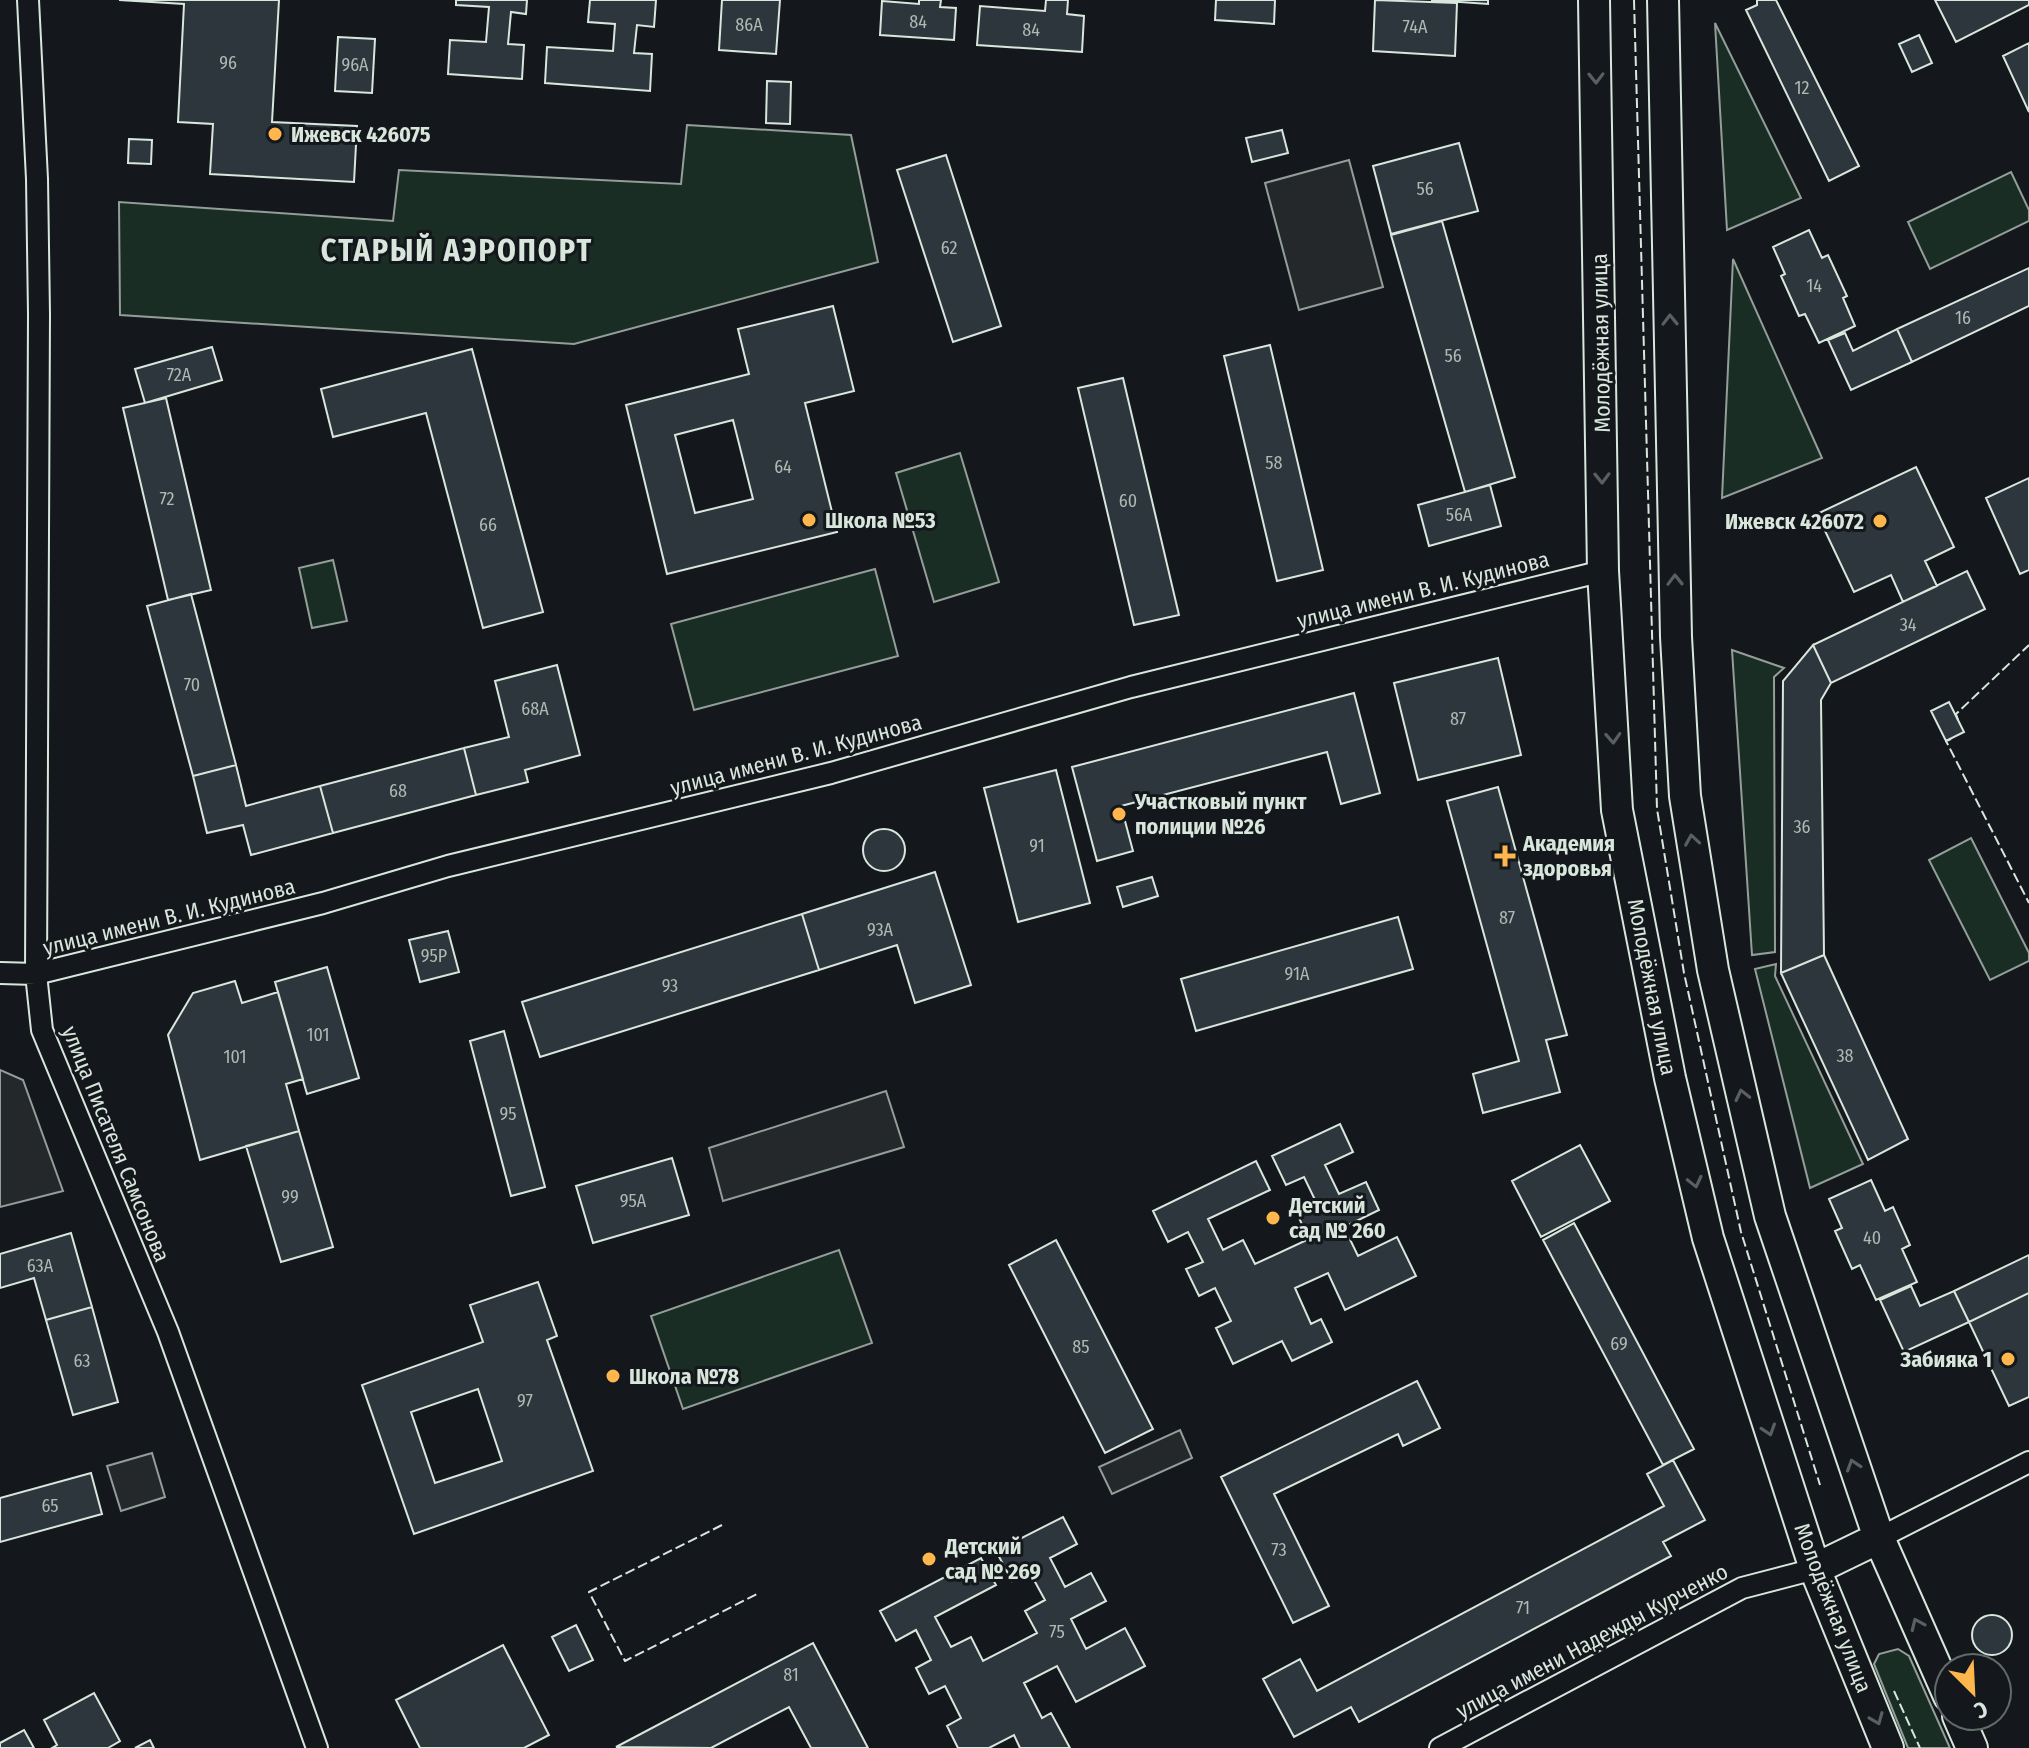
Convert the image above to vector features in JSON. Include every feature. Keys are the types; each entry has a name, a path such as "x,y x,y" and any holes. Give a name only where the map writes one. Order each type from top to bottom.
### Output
{"main road":[{"name":"Молодёжная улица","path":"1594,0 1603,571 1617,810 1670,1078 1708,1238 1815,1569 1888,1748"},
{"path":"1663,0 1676,637 1685,796 1713,970 1770,1216 1879,1538 1933,1660"},
{"path":"1815,1569 1879,1538"}],"street":[{"name":"улица Писателя Самсонова","path":"28,0 36,149 39,314 36,974 42,1030 168,1332 317,1748"},
{"name":"улица имени В. И. Кудинова","path":"0,973 36,974 323,903 448,866 853,767 1131,687 1603,571"},
{"path":"1879,1538 2029,1462"},
{"name":"улица имени Надежды Курченко","path":"1440,1748 1742,1588 1815,1569"}],"green space":[{"path":"1715,23 1801,198 1727,230"},
{"path":"687,125 851,135 878,262 574,344 120,315 119,202 393,221 399,170 681,184"},
{"path":"2011,172 2029,210 2029,221 1930,269 1908,222"},
{"path":"1733,259 1822,458 1722,498"},
{"path":"960,453 999,582 934,602 896,473"},
{"path":"333,560 347,621 312,628 299,568"},
{"path":"875,569 898,656 694,710 671,624"},
{"path":"1732,650 1784,668 1774,677 1775,952 1752,955"},
{"path":"1971,838 2029,953 2029,961 1990,980 1929,860"},
{"path":"1776,964 1775,976 1863,1164 1810,1188 1755,969"},
{"path":"839,1250 872,1343 683,1409 651,1316"},
{"path":"1898,1649 1909,1656 1933,1710 1933,1732 1943,1732 1950,1748 1908,1748 1874,1664 1879,1654"}],"shaded area":[{"path":"1349,160 1383,287 1299,310 1265,183"},
{"path":"0,1070 23,1080 63,1191 0,1207"},
{"path":"886,1091 904,1147 723,1201 709,1148"},
{"path":"1180,1430 1192,1458 1112,1494 1099,1467"},
{"path":"152,1453 165,1497 121,1511 107,1466"}],"building":[{"path":"119,0 279,0 272,122 357,126 354,182 210,174 213,124 178,122 184,4"},
{"path":"456,0 527,0 526,14 511,12 508,44 524,45 522,79 448,74 450,40 486,42 489,7 456,5"},
{"path":"590,0 656,0 654,27 637,25 634,53 652,54 650,91 545,83 547,47 613,51 615,24 588,22"},
{"path":"722,0 780,0 776,54 719,50"},
{"path":"919,0 941,0 940,7 956,8 954,40 880,35 882,1 919,4"},
{"path":"1046,0 1068,0 1067,14 1084,16 1082,52 977,45 980,6 1045,11"},
{"path":"1216,0 1275,0 1274,24 1215,20"},
{"path":"1375,0 1457,3 1455,56 1373,51"},
{"path":"1431,0 1488,0 1488,4"},
{"path":"1757,0 1776,0 1859,166 1829,181 1746,10 1757,5"},
{"path":"1935,0 2029,0 2029,5 1956,42"},
{"path":"1919,35 1932,63 1912,72 1899,44"},
{"path":"338,37 375,39 372,93 335,91"},
{"path":"2029,43 2029,112 2003,56"},
{"path":"767,81 791,82 790,124 766,123"},
{"path":"1282,130 1288,153 1252,162 1246,138"},
{"path":"129,139 152,140 151,164 128,163"},
{"path":"1459,143 1478,211 1391,234 1373,166"},
{"path":"946,155 1001,326 953,342 897,170"},
{"path":"1442,221 1515,477 1465,492 1391,235"},
{"path":"1809,230 1822,258 1828,255 1847,296 1843,298 1855,326 1819,343 1805,314 1799,316 1781,276 1785,274 1773,247"},
{"path":"2029,268 2029,306 1912,362 1897,329"},
{"path":"833,306 854,391 805,403 837,532 667,574 626,405 749,374 738,329","holes":["733,420 753,499 695,513 675,435"]},
{"path":"1897,329 1912,362 1851,390 1828,340 1845,333 1853,351"},
{"path":"1270,345 1323,570 1277,581 1224,356"},
{"path":"212,347 222,380 145,403 135,369"},
{"path":"472,349 543,612 483,628 426,413 333,437 321,389"},
{"path":"1123,378 1179,615 1134,625 1078,388"},
{"path":"166,398 211,590 168,600 123,408"},
{"path":"1916,467 1954,547 1925,561 1937,586 1903,602 1891,575 1854,592 1817,514"},
{"path":"2029,478 2029,570 2020,574 1986,498"},
{"path":"1490,485 1501,526 1429,546 1418,505"},
{"path":"1967,571 1985,609 1831,683 1813,645"},
{"path":"191,594 236,765 193,776 147,606"},
{"path":"1813,645 1831,683 1821,700 1824,955 1781,973 1783,681"},
{"path":"1498,658 1521,755 1418,780 1394,683"},
{"path":"557,665 580,755 525,770 528,782 476,795 464,748 509,737 495,681"},
{"path":"1354,693 1380,793 1341,804 1327,752 1121,806 1133,851 1097,861 1072,767"},
{"path":"1949,702 1964,732 1946,741 1931,711"},
{"path":"464,748 476,795 333,833 320,786"},
{"path":"236,765 246,806 320,786 333,833 251,855 243,825 207,833 193,776"},
{"path":"1056,770 1090,903 1018,922 984,788"},
{"path":"1498,787 1567,1035 1546,1040 1560,1092 1483,1113 1473,1074 1519,1061 1447,801"},
{"path":"884,829 899,835 905,850 899,865 884,871 869,865 863,850 869,835"},
{"path":"935,872 971,985 915,1003 897,945 819,970 802,914"},
{"path":"1152,877 1158,896 1123,907 1117,887"},
{"path":"802,914 819,970 540,1057 522,1002"},
{"path":"1398,917 1413,969 1196,1031 1181,979"},
{"path":"448,931 459,972 420,982 409,940"},
{"path":"1824,955 1908,1139 1868,1160 1781,973"},
{"path":"327,967 359,1078 307,1094 275,982"},
{"path":"235,981 242,1003 278,992 303,1079 286,1084 299,1131 200,1160 168,1035 193,993"},
{"path":"504,1031 545,1187 511,1196 470,1041"},
{"path":"1340,1124 1353,1152 1325,1165 1339,1194 1366,1182 1379,1210 1344,1227 1358,1256 1397,1237 1416,1276 1345,1310 1328,1273 1295,1288 1311,1324 1321,1319 1332,1342 1292,1361 1282,1341 1233,1364 1216,1328 1231,1321 1215,1288 1199,1296 1186,1269 1203,1262 1188,1232 1168,1242 1153,1211 1256,1161 1270,1190 1208,1219 1223,1250 1243,1240 1255,1264 1309,1239 1298,1216 1318,1206 1304,1177 1286,1185 1272,1156"},
{"path":"299,1131 333,1247 281,1262 246,1146"},
{"path":"1580,1145 1610,1201 1541,1237 1512,1181"},
{"path":"672,1158 689,1215 593,1243 576,1186"},
{"path":"1871,1180 1885,1211 1893,1207 1910,1245 1902,1249 1917,1282 1876,1300 1860,1265 1852,1269 1835,1231 1842,1228 1829,1199"},
{"path":"1574,1223 1694,1449 1663,1465 1543,1240"},
{"path":"71,1233 92,1307 46,1320 34,1278 0,1288 0,1254"},
{"path":"1056,1240 1153,1429 1105,1453 1009,1265"},
{"path":"2029,1255 2029,1293 1969,1322 1954,1291"},
{"path":"538,1282 557,1336 547,1340 593,1471 414,1534 362,1385 483,1342 470,1305","holes":["478,1389 502,1461 435,1483 411,1412"]},
{"path":"1911,1286 1920,1306 1954,1291 1969,1322 1904,1352 1880,1300"},
{"name":"Забияка 1","path":"2029,1293 2029,1397 2009,1406 1969,1322"},
{"path":"92,1307 118,1402 73,1415 46,1320"},
{"path":"1417,1381 1440,1428 1403,1446 1398,1434 1274,1494 1329,1606 1293,1623 1221,1477"},
{"path":"1673,1460 1705,1520 1663,1542 1671,1556 1359,1722 1351,1707 1294,1737 1263,1679 1300,1659 1317,1691 1664,1506 1647,1474"},
{"path":"91,1473 102,1514 0,1542 0,1498"},
{"path":"1063,1517 1077,1544 1050,1558 1065,1587 1091,1573 1106,1601 1071,1619 1086,1649 1125,1628 1145,1666 1076,1702 1057,1666 1024,1683 1042,1718 1051,1713 1070,1748 1020,1748 1014,1735 989,1748 958,1748 947,1726 961,1718 945,1686 929,1694 916,1668 931,1660 916,1630 896,1641 880,1611 981,1558 996,1585 935,1617 951,1647 971,1637 983,1661 1037,1633 1025,1611 1045,1600 1029,1571 1012,1581 996,1551"},
{"path":"1984,1617 2000,1617 2010,1627 2010,1643 2002,1652 1982,1652 1974,1643 1974,1627"},
{"path":"576,1625 593,1660 569,1671 552,1637"},
{"path":"813,1643 868,1748 811,1748 789,1707 711,1748 616,1747"},
{"path":"503,1645 549,1735 524,1748 420,1748 396,1700"},
{"path":"94,1693 120,1741 108,1748 52,1748 57,1745 44,1720"},
{"path":"24,1730 34,1748 0,1748 0,1743"},
{"path":"150,1740 154,1748 135,1748"}],"fence":[{"path":"1634,0 1657,809 1684,973 1741,1232 1820,1485"},
{"path":"1958,720 1956,714 2029,645"},
{"path":"1951,739 1946,741 2029,903"},
{"path":"722,1525 589,1592 625,1661 759,1593"},
{"path":"1894,1691 1920,1748"}],"place":[{"name":"Ижевск 426075","path":"275,134"},
{"name":"Школа №53","path":"809,520"},
{"name":"Ижевск 426072","path":"1880,521"},
{"name":"Участковый пункт полиции №26","path":"1119,814"},
{"name":"Академия здоровья","path":"1505,856"},
{"name":"Детский сад № 260","path":"1273,1218"},
{"name":"Забияка 1","path":"2008,1359"},
{"name":"Школа №78","path":"613,1376"},
{"name":"Детский сад № 269","path":"929,1559"}],"district":[{"name":"СТАРЫЙ АЭРОПОРТ","path":"457,251"}]}
